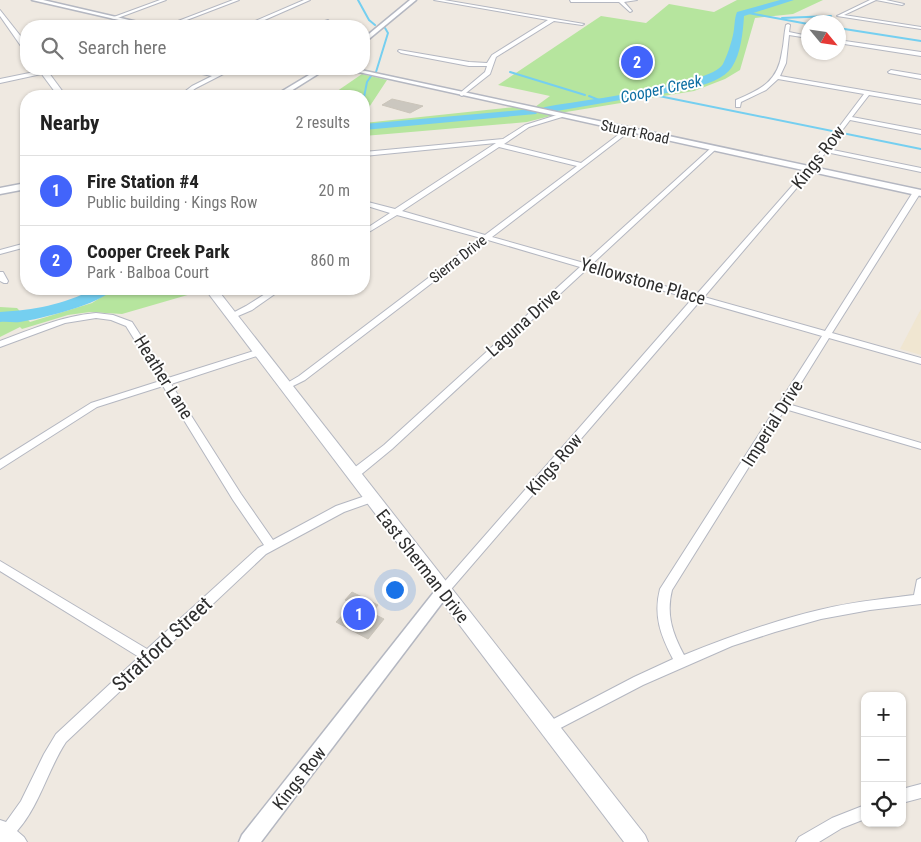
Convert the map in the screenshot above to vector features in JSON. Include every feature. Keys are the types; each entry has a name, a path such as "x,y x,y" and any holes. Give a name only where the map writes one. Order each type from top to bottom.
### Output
{"main road":[{"path":"0,12 20,40"},
{"path":"47,75 58,90"},
{"name":"East Sherman Drive","path":"215,295 637,842"}],"street":[{"path":"35,0 123,20"},
{"path":"113,18 164,0"},
{"path":"183,20 237,0"},
{"path":"260,20 308,0"},
{"path":"370,36 413,0"},
{"path":"436,0 582,24"},
{"path":"571,1 635,0"},
{"path":"874,0 840,16 921,28"},
{"path":"878,0 902,4"},
{"path":"621,1 630,11"},
{"path":"462,94 485,77 490,70 489,66 494,56 553,19"},
{"path":"738,106 738,101 758,91 778,77 784,63 788,25"},
{"path":"787,33 801,36"},
{"path":"846,42 921,54"},
{"path":"401,52 489,66"},
{"path":"891,72 921,77"},
{"name":"Stuart Road","path":"370,74 919,193"},
{"path":"0,81 23,75"},
{"path":"192,90 216,75"},
{"path":"288,90 312,75"},
{"path":"778,77 921,102"},
{"name":"Kings Row","path":"249,842 443,591 634,374 698,296 810,169 867,93"},
{"path":"370,229 527,126 560,116"},
{"path":"848,118 921,132"},
{"name":"Sierra Drive","path":"287,386 302,378 628,130"},
{"path":"370,154 501,143 581,165"},
{"name":"Laguna Drive","path":"354,474 388,447 713,149"},
{"path":"825,150 921,170"},
{"path":"0,191 20,187"},
{"name":"Imperial Drive","path":"680,660 665,632 662,602 666,590 782,405 919,193"},
{"name":"Yellowstone Place","path":"370,204 921,361"},
{"path":"0,252 20,247"},
{"path":"231,316 249,308 269,295"},
{"name":"Heather Lane","path":"0,344 45,325 69,319 105,317 122,320 133,328 237,497 270,545"},
{"path":"0,465 94,405 260,352"},
{"path":"782,405 921,446"},
{"name":"Stratford Street","path":"2,833 33,796 44,766 61,738 270,545 340,510 371,498"},
{"path":"0,564 149,656"},
{"path":"549,728 629,684 680,660 726,642 798,620 875,603 920,599 921,583"},
{"path":"906,795 921,790"},
{"path":"804,842 837,823 861,814"},
{"path":"2,833 19,842"}],"shaded area":[{"path":"921,309 921,355 900,349"}],"green space":[{"path":"737,0 823,0 793,14 755,18 740,70 725,79 694,91 566,112 527,122 370,135 370,122 514,107 535,107 550,96 498,85 601,16 646,23 669,4 714,12"},
{"path":"361,75 387,80 370,106 370,90 339,90"},
{"path":"105,295 188,295 122,314 90,312 68,315 22,329 20,327 0,337 0,307 17,308 30,322 92,303"}],"building":[{"path":"392,99 423,106 410,113 382,105"},
{"path":"352,592 378,605 372,613 384,619 368,639 336,622 353,604 345,600"}],"waterway":[{"path":"358,0 369,20"},
{"name":"Cooper Creek","path":"545,110 635,94 668,91 711,78 727,67 738,35 740,14 790,0"},
{"path":"743,12 801,23"},
{"path":"782,18 801,17"},
{"path":"370,21 375,25"},
{"path":"376,72 388,33 385,28"},
{"path":"846,29 921,41"},
{"path":"510,72 585,95"},
{"path":"365,90 371,76"},
{"path":"649,94 921,149"},
{"name":"Cooper Creek","path":"589,96 599,100"},
{"name":"Cooper Creek","path":"370,126 532,112"},
{"name":"Cooper Creek","path":"0,317 20,317 53,310 93,295"}],"place":[{"name":"Cooper Creek Park","path":"637,62"},
{"name":"Fire Station #4","path":"359,614"}]}
